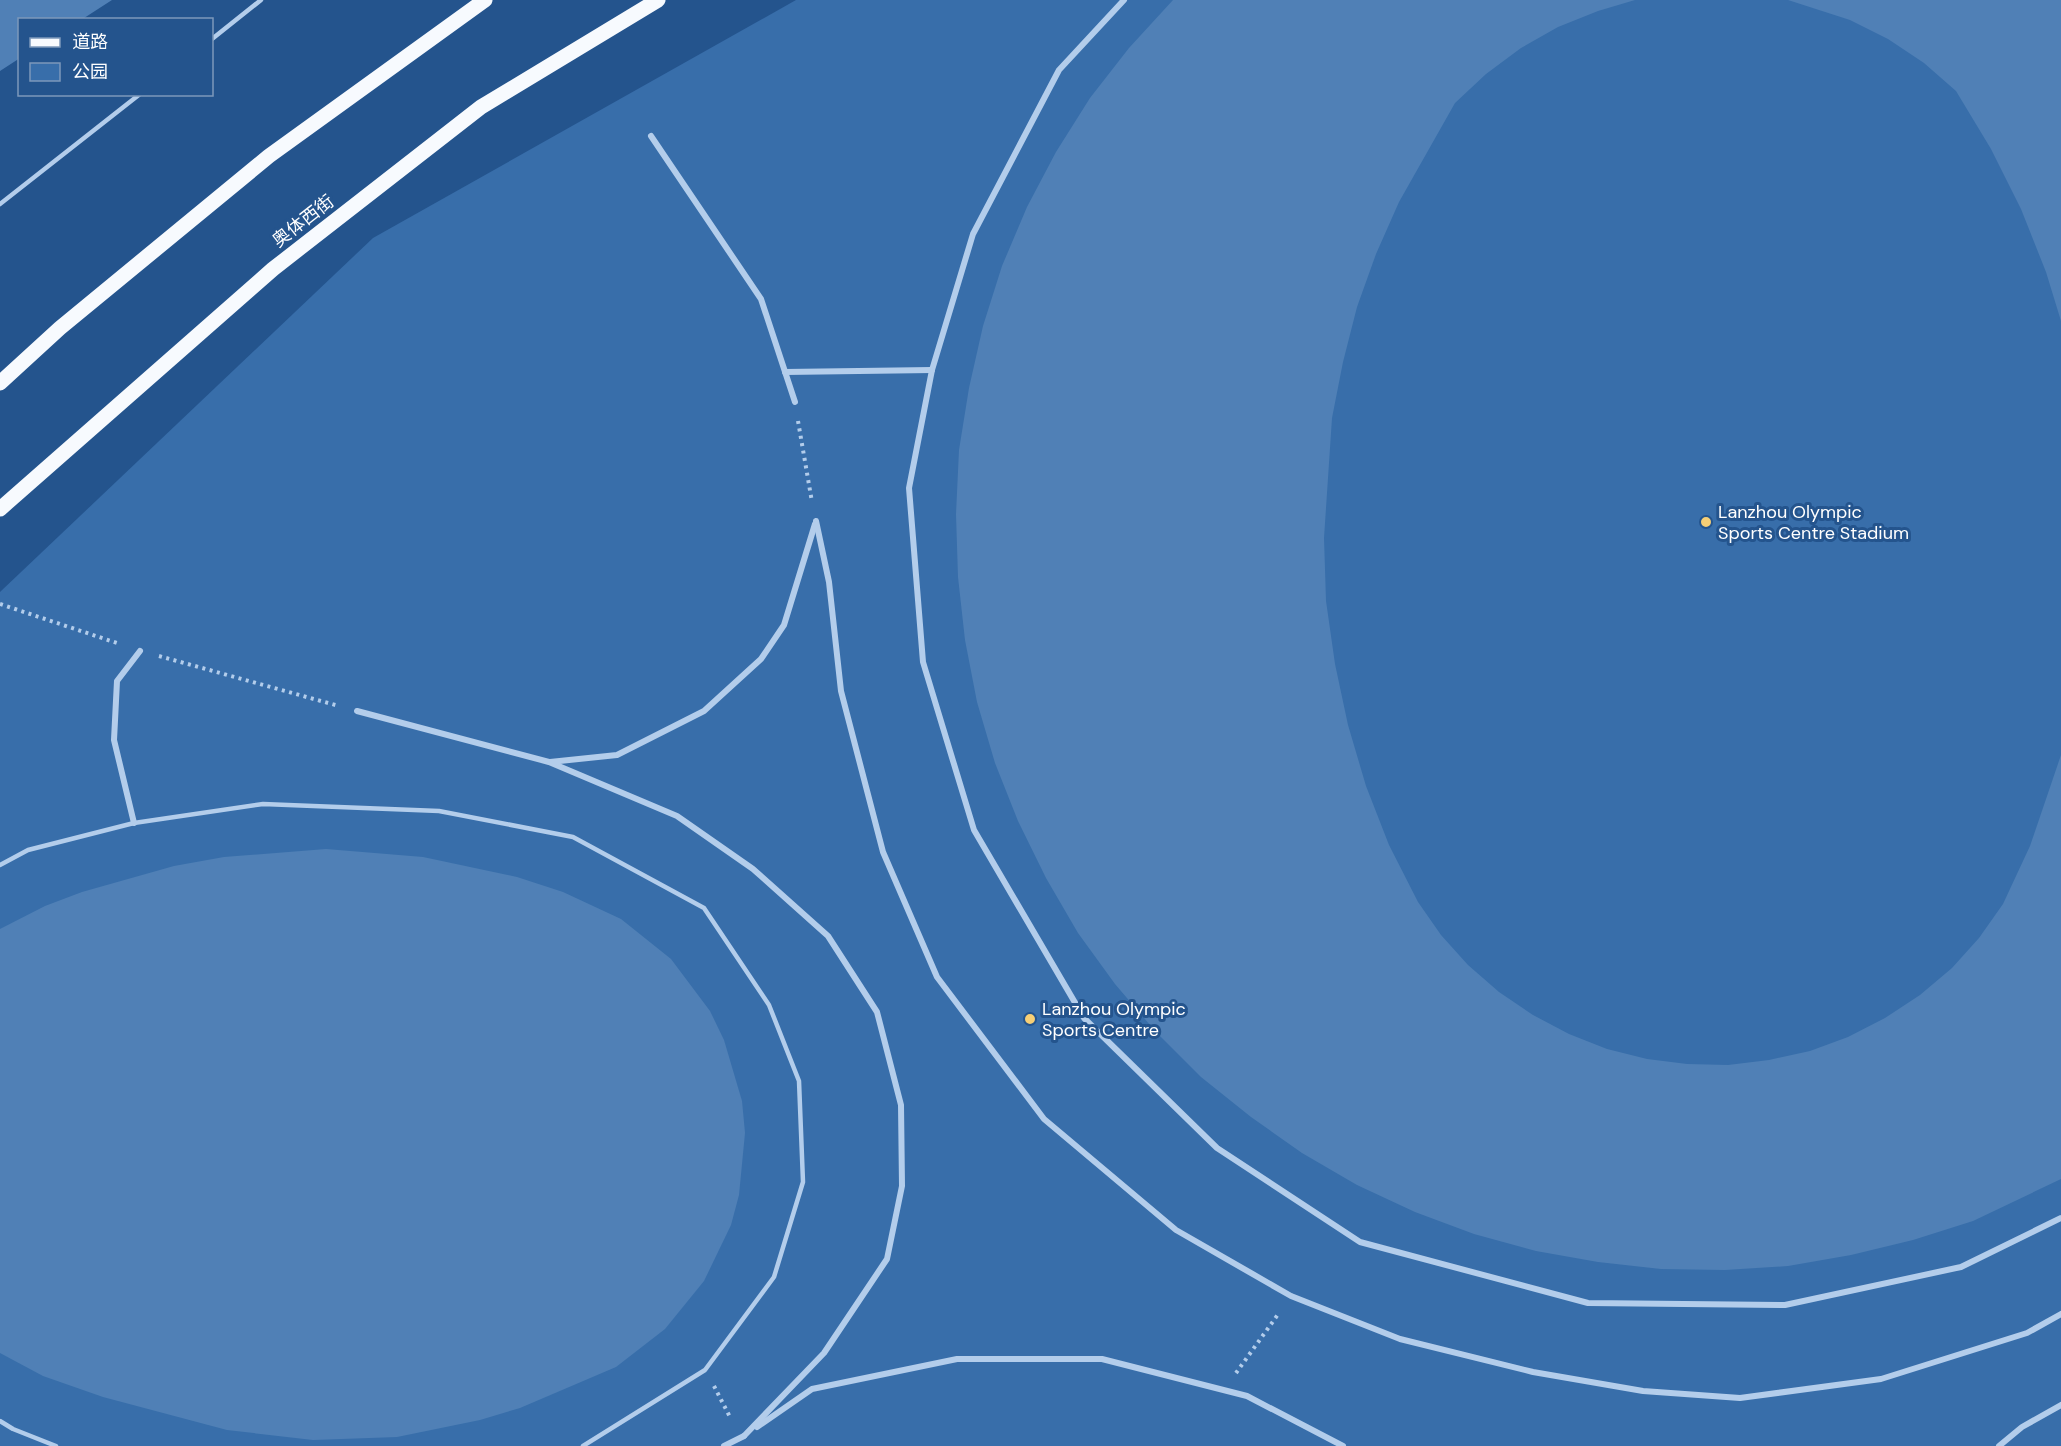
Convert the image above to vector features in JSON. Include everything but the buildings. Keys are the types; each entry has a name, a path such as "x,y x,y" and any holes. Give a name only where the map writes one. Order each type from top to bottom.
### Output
{"main road":[{"path":"0,383 60,328 269,156 485,0"},
{"name":"奥体西街","path":"0,509 273,269 481,106 658,0"}],"street":[{"path":"1124,0 1059,70 973,234 932,370 909,488 923,662 974,830 1084,1018 1217,1148 1360,1242 1588,1303 1785,1305 1961,1267 2061,1218"},
{"path":"651,136 761,299 795,402"},
{"path":"785,372 932,370"},
{"path":"549,762 617,755 704,711 761,659 784,625 816,521"},
{"path":"816,521 829,582 840,692 883,852 937,977 1044,1119 1176,1230 1291,1296 1400,1339 1533,1372 1643,1391 1740,1398 1881,1379 2026,1333 2061,1314"},
{"path":"134,823 114,740 117,681 140,651"},
{"path":"357,711 549,762 677,816 753,869 828,936 877,1012 901,1105 902,1186 887,1259 824,1353 734,1446"},
{"path":"724,1446 744,1436 812,1389 957,1359 1102,1359 1247,1396 1343,1446"},
{"path":"1999,1446 2022,1428 2061,1405"}],"lane":[{"path":"213,38 261,0"},
{"path":"0,204 137,96"},
{"path":"0,866 28,850 134,823 262,804 439,811 573,837 704,908 769,1005 799,1081 803,1182 774,1277 705,1370 583,1446"},
{"path":"0,1421 13,1429 56,1446"}],"path":[{"path":"795,402 816,521"},
{"path":"0,604 140,651 357,711"},
{"path":"1224,1391 1291,1296"},
{"path":"705,1370 735,1427"}],"green space":[{"name":"Lanzhou Olympic Sports Centre","path":"796,0 2061,0 2061,1446 0,1446 0,592 373,238"}],"place":[{"name":"Lanzhou Olympic Sports Centre Stadium","path":"1706,522"},
{"name":"Lanzhou Olympic Sports Centre","path":"1030,1019"}]}
